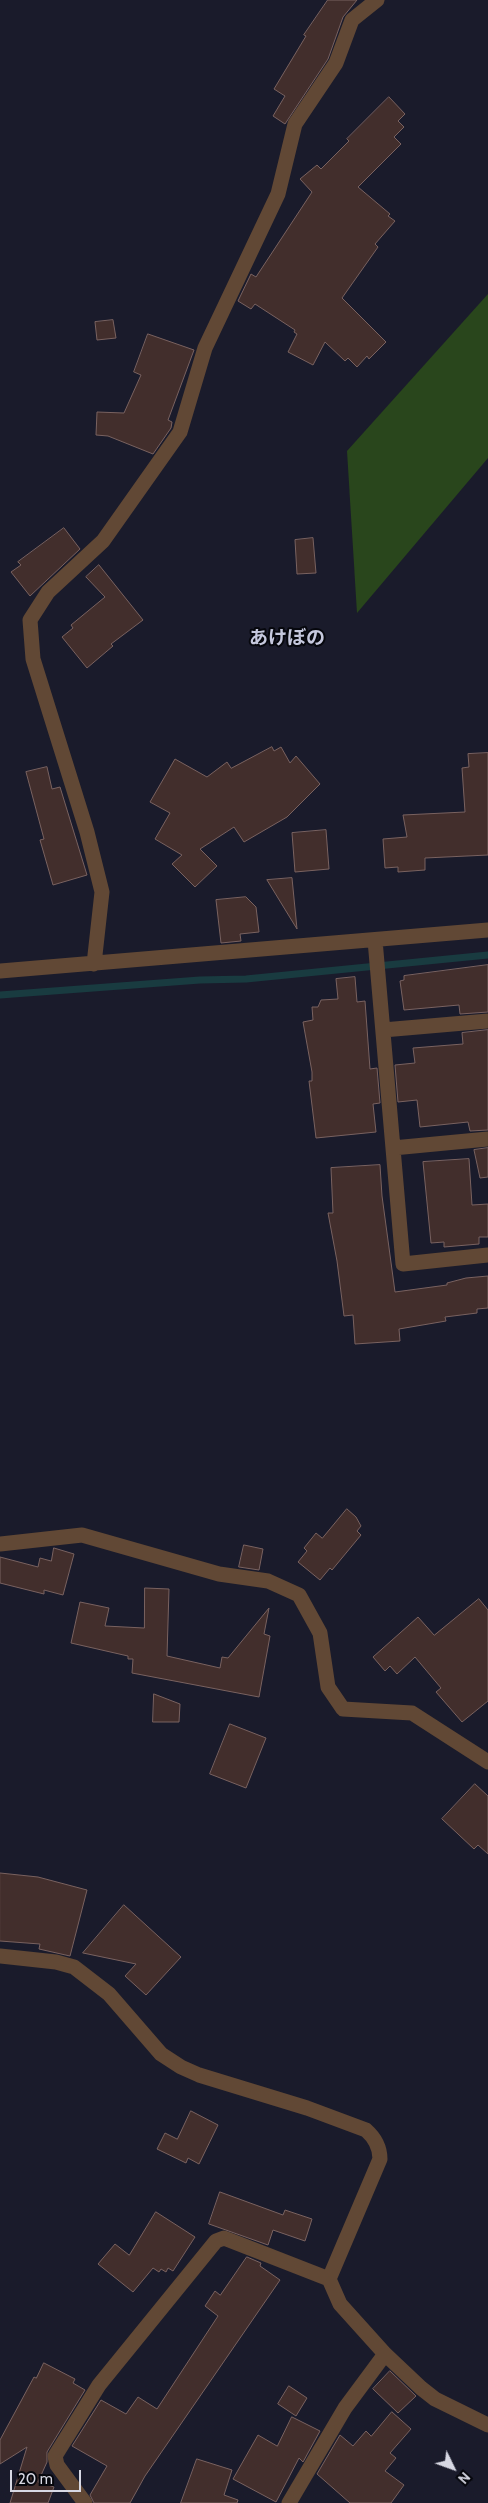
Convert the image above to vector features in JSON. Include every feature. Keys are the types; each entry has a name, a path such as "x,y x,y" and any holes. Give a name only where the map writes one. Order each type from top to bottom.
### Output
{"street":[{"path":"94,964 102,892 87,832 33,659 30,620 48,592 103,541 141,483 180,432 205,348 278,194 295,124 336,63 352,20 376,0"},
{"path":"0,971 58,965 375,945 488,930"},
{"path":"375,945 403,1264 488,1255"},
{"path":"383,1030 488,1021"},
{"path":"393,1148 488,1139"},
{"path":"0,1544 82,1535 219,1574 268,1581 298,1595 320,1633 328,1687 343,1709 412,1713 488,1762"},
{"path":"0,1956 56,1962 74,1967 109,1994 169,2061 199,2075 307,2108 366,2130 372,2135 379,2148 380,2159 329,2279"},
{"path":"85,2503 57,2465 55,2456 99,2385 216,2241 224,2238 329,2279 340,2304 385,2354 421,2388 435,2399 488,2425"},
{"path":"289,2503 346,2408 385,2354"}],"green space":[{"path":"488,294 488,458 357,613 347,451"}],"building":[{"path":"328,0 357,0 343,17 328,59 285,124 273,116 285,96 274,89 306,36 304,35"},
{"path":"389,97 405,114 398,121 404,127 394,137 401,144 358,187 390,214 388,216 395,221 375,244 378,247 342,298 386,342 369,359 367,356 357,367 348,358 345,361 325,342 313,365 288,352 297,334 294,332 295,330 255,304 251,309 238,301 251,274 256,277 312,192 300,179 317,165 321,169 349,141 347,139"},
{"path":"113,320 116,338 97,340 95,322"},
{"path":"148,334 194,350 168,420 172,422 171,428 153,454 108,436 96,435 97,412 124,413 141,375 134,372"},
{"path":"64,528 80,549 30,596 11,572 21,565 18,562"},
{"path":"313,538 316,573 297,574 295,540"},
{"path":"99,565 143,620 111,644 113,646 87,668 62,637 73,628 71,625 105,597 86,577"},
{"path":"272,747 274,751 281,747 290,763 296,756 320,784 287,817 244,842 234,827 200,849 217,866 195,887 172,864 182,855 155,839 170,813 150,802 175,759 207,777 227,762 231,768"},
{"path":"488,753 488,855 425,858 425,870 398,872 398,867 385,868 383,839 407,837 403,815 465,812 462,768 469,767 468,754"},
{"path":"47,767 52,789 60,787 87,875 53,885 40,840 44,839 26,772"},
{"path":"326,830 329,869 295,872 292,833"},
{"path":"292,878 297,929 267,880"},
{"path":"246,897 256,907 259,932 240,934 241,941 221,943 216,900"},
{"path":"488,965 488,1012 460,1014 459,1005 404,1010 400,981 404,980 404,976"},
{"path":"355,977 357,1002 365,1001 370,1069 377,1068 380,1103 373,1104 376,1132 316,1138 309,1081 312,1081 312,1072 303,1022 313,1020 312,1007 318,1007 321,1000 338,999 336,979"},
{"path":"488,1030 488,1130 470,1131 468,1122 420,1127 417,1100 398,1102 395,1065 415,1063 413,1048 463,1044 462,1033"},
{"path":"488,1148 488,1177 480,1178 474,1150"},
{"path":"469,1159 472,1205 488,1204 488,1237 479,1237 479,1244 444,1247 444,1242 431,1243 423,1162"},
{"path":"380,1165 382,1196 395,1292 447,1285 447,1283 466,1278 488,1276 488,1308 477,1309 477,1313 445,1317 446,1321 399,1329 400,1341 355,1344 353,1315 344,1316 337,1261 328,1213 333,1213 331,1168"},
{"path":"347,1509 356,1517 361,1526 357,1531 361,1535 332,1570 330,1568 320,1580 298,1562 307,1551 304,1548 316,1533 322,1538"},
{"path":"244,1545 263,1549 259,1570 239,1567"},
{"path":"54,1548 74,1554 63,1595 44,1590 44,1594 0,1583 0,1557 38,1567 40,1558 51,1561"},
{"path":"145,1588 169,1589 167,1656 220,1668 222,1657 228,1658 269,1608 264,1634 270,1636 259,1697 132,1673 133,1659 128,1659 128,1656 71,1643 80,1602 109,1608 105,1626 144,1628"},
{"path":"479,1599 488,1610 488,1701 462,1722 436,1692 441,1688 415,1657 397,1674 390,1666 385,1671 373,1657 418,1617 434,1635"},
{"path":"154,1694 180,1704 179,1722 153,1722"},
{"path":"230,1724 266,1738 246,1788 210,1774"},
{"path":"475,1784 488,1796 488,1854 478,1845 474,1849 442,1819"},
{"path":"0,1873 38,1877 87,1890 70,1956 39,1949 40,1944 0,1941"},
{"path":"124,1905 181,1957 146,1995 125,1976 136,1964 83,1953"},
{"path":"191,2111 218,2125 199,2164 188,2158 186,2163 157,2149 165,2133 177,2139"},
{"path":"220,2192 283,2215 285,2210 312,2219 305,2241 273,2230 268,2245 209,2224"},
{"path":"156,2212 195,2237 173,2271 168,2268 166,2272 161,2269 159,2272 153,2268 133,2292 98,2264 115,2244 129,2255"},
{"path":"247,2257 261,2263 260,2266 280,2280 145,2476 130,2503 94,2503 90,2495 107,2466 72,2446 101,2400 126,2414 138,2397 157,2409 218,2316 205,2306 215,2291 220,2295"},
{"path":"44,2363 75,2379 73,2383 85,2390 47,2452 47,2462 38,2482 54,2487 48,2503 10,2503 27,2447 0,2464 0,2440 34,2377 36,2378"},
{"path":"390,2371 416,2396 398,2413 373,2389"},
{"path":"289,2386 307,2398 296,2416 278,2404"},
{"path":"392,2412 411,2429 390,2453 396,2458 385,2471 404,2485 391,2503 350,2503 317,2474 340,2435 353,2446 366,2431 371,2436"},
{"path":"292,2417 320,2431 303,2462 299,2458 276,2502 233,2479 258,2435 277,2446"},
{"path":"197,2459 232,2470 224,2495 238,2500 237,2503 181,2503"}],"waterway":[{"path":"0,995 200,980 246,979 488,955"}],"district":[{"name":"あけぼの","path":"287,638"}]}
